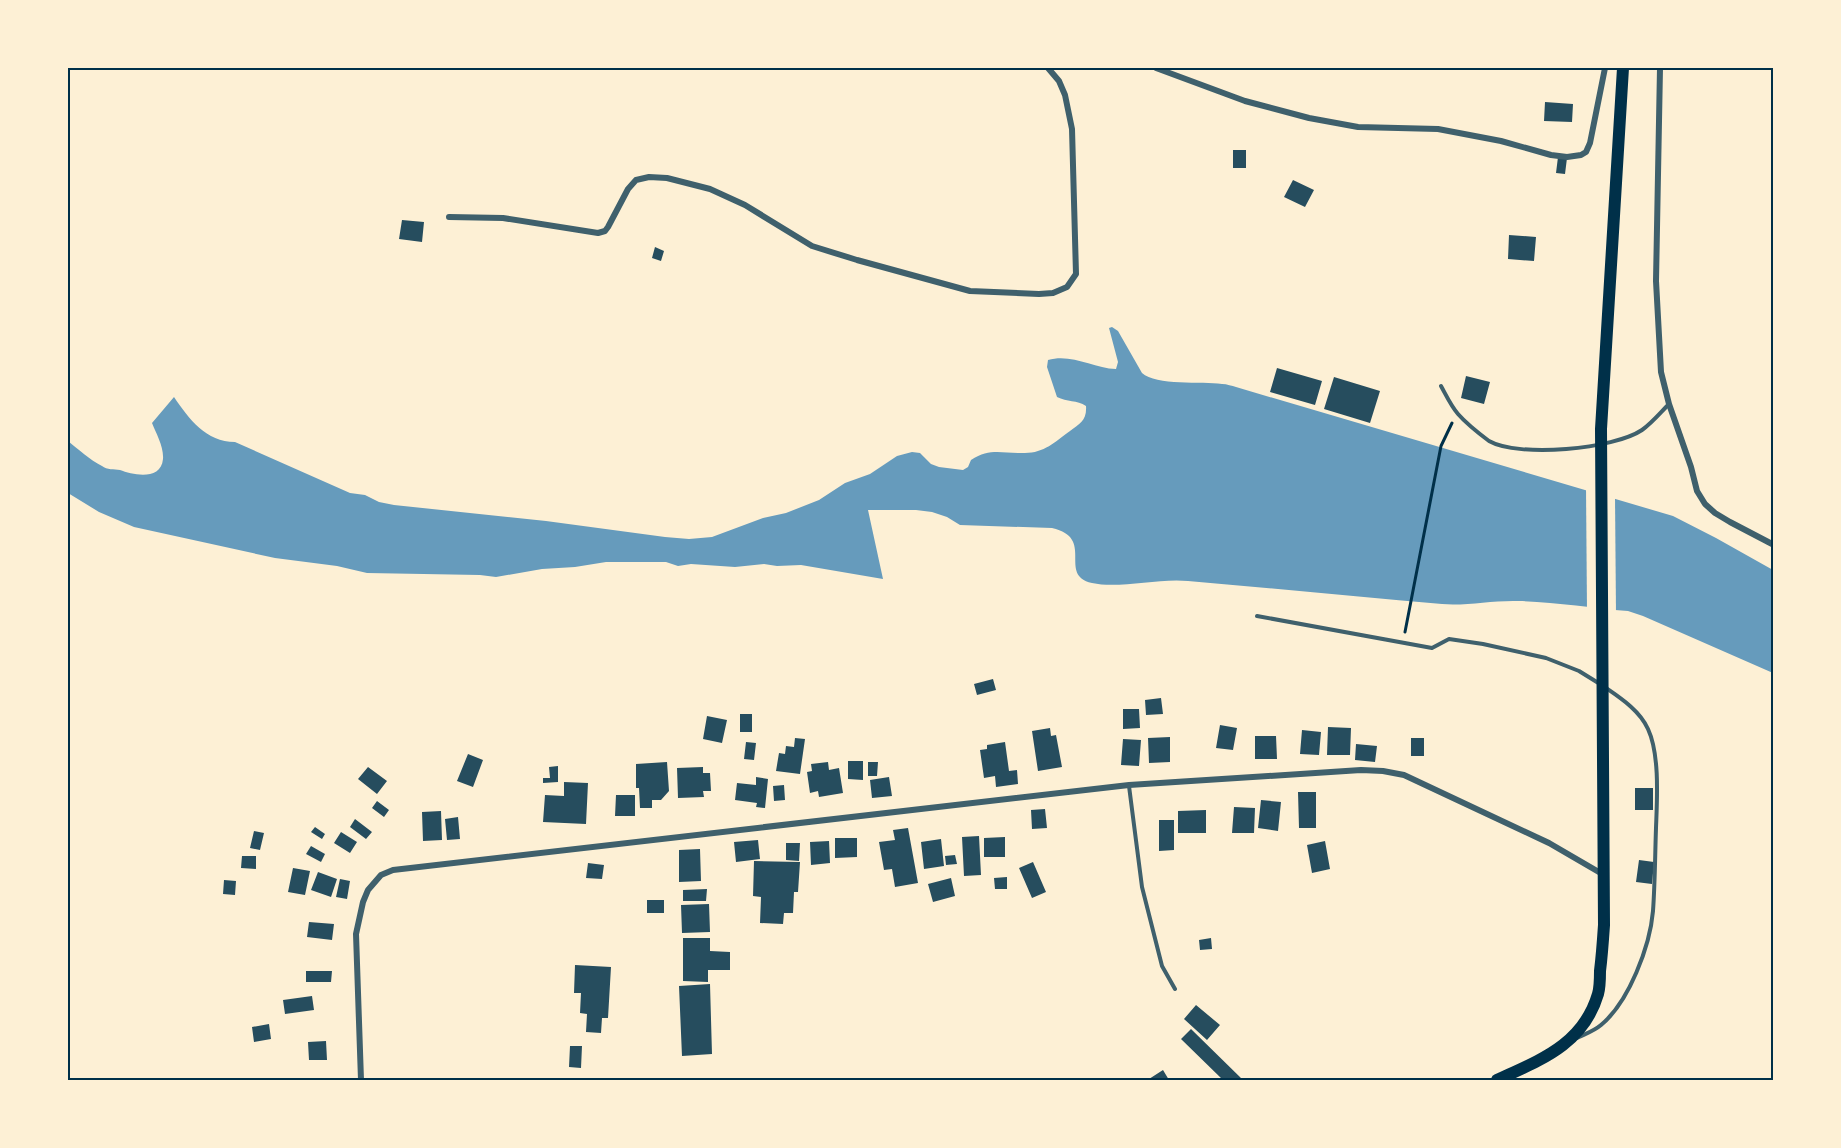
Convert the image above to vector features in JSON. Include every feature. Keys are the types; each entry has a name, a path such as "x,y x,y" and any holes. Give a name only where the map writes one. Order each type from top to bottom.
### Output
{"main road":[{"path":"1497,1080 1547,1057 1562,1047 1579,1029 1598,993 1604,925 1605,875 1602,757 1601,429 1623,68"}],"street":[{"path":"449,217 503,218 601,233 609,227 628,189 636,180 649,177 667,178 710,189 746,205 812,246 857,260 970,291 1039,294 1062,291 1072,282 1076,274 1072,139 1065,95 1059,81 1048,68"},
{"path":"1155,68 1245,101 1309,118 1358,127 1438,129 1567,157 1586,152 1590,143 1605,68"},
{"path":"1660,68 1656,281 1661,372 1697,491 1705,504 1722,518 1773,545"},
{"path":"361,1080 357,934 363,902 368,890 381,875 393,870 1129,785 1349,771 1383,771 1404,776 1549,843 1605,875"}],"lane":[{"path":"1441,386 1457,413 1490,441 1514,448 1550,450 1589,446 1630,436 1642,430 1669,404"},
{"path":"1257,616 1432,648 1449,639 1546,658 1579,671 1617,695 1637,712 1648,727 1654,744 1657,799 1653,913 1641,964 1615,1010 1601,1025 1568,1041"},
{"path":"1129,785 1142,887 1161,966 1175,988"}],"path":[{"path":"1407,623 1441,446 1457,413"}],"water":[{"path":"1112,327 1118,331 1142,373 1149,377 1168,381 1226,384 1673,516 1716,538 1773,570 1773,673 1628,611 1519,601 1442,604 1176,580 1114,585 1092,583 1082,579 1077,572 1075,548 1072,540 1065,533 1052,528 960,525 947,517 916,510 868,510 883,579 801,565 764,564 735,567 691,564 678,566 666,562 606,562 496,577 367,573 337,566 275,558 134,527 99,512 68,493 68,441 106,468 139,475 157,471 161,466 163,454 152,423 174,397 192,421 207,434 235,442 350,493 365,495 379,502 665,537 689,539 712,537 819,500 845,483 870,474 897,456 912,452 920,453 931,464 963,470 968,467 971,460 985,454 1032,453 1049,446 1082,421 1086,406 1057,397 1047,367 1048,360 1065,358 1116,369 1118,362 1109,328"}],"pier":[{"path":"1586,488 1615,496 1616,613 1587,610"}],"building":[{"path":"1545,102 1573,104 1572,122 1544,121"},
{"path":"1233,150 1246,150 1246,168 1233,168"},
{"path":"1558,157 1567,158 1565,174 1556,173"},
{"path":"1293,180 1314,190 1305,207 1284,197"},
{"path":"402,220 424,222 422,242 399,239"},
{"path":"1509,235 1536,237 1534,261 1508,259"},
{"path":"655,247 664,251 661,261 652,258"},
{"path":"1277,368 1322,381 1315,405 1270,392"},
{"path":"1466,376 1490,382 1484,404 1461,398"},
{"path":"1334,377 1380,391 1370,423 1324,409"},
{"path":"993,679 996,690 977,695 974,684"},
{"path":"1161,698 1163,714 1146,715 1145,700"},
{"path":"1123,709 1139,709 1140,728 1123,729"},
{"path":"740,714 752,714 752,732 740,732"},
{"path":"707,716 727,720 722,743 703,739"},
{"path":"1220,725 1237,728 1233,750 1216,748"},
{"path":"1328,727 1351,728 1350,755 1327,755"},
{"path":"1050,728 1051,736 1056,735 1062,767 1038,771 1032,731"},
{"path":"1302,730 1321,732 1319,755 1300,754"},
{"path":"1255,736 1276,736 1277,759 1255,759"},
{"path":"1170,737 1170,762 1149,763 1148,738"},
{"path":"795,738 805,739 800,774 776,771 779,753 785,754 786,746 794,747"},
{"path":"1411,738 1424,738 1424,756 1411,756"},
{"path":"1123,739 1141,740 1139,766 1121,765"},
{"path":"746,742 756,743 754,760 744,759"},
{"path":"1005,742 1009,771 1017,770 1018,784 996,787 995,776 984,778 980,750 987,749 987,745"},
{"path":"1356,744 1377,746 1375,762 1355,760"},
{"path":"468,754 483,760 473,787 457,781"},
{"path":"848,761 863,761 863,780 848,779"},
{"path":"667,762 669,791 661,800 652,800 652,808 640,808 639,788 636,788 636,764"},
{"path":"828,762 829,770 839,768 843,793 819,797 818,791 810,793 807,772 812,771 811,764"},
{"path":"868,762 878,762 877,776 868,776"},
{"path":"558,766 558,782 543,783 543,778 550,778 549,767"},
{"path":"368,767 387,781 377,794 358,779"},
{"path":"703,767 703,773 710,773 711,791 703,791 704,797 678,798 677,768"},
{"path":"756,777 768,779 765,808 756,807 757,803 735,800 737,783 756,785"},
{"path":"889,777 892,796 872,798 870,780"},
{"path":"564,782 588,783 586,824 543,822 545,795 564,796"},
{"path":"784,785 785,800 774,801 773,786"},
{"path":"1635,788 1653,788 1653,810 1635,810"},
{"path":"1298,792 1316,792 1316,828 1299,828"},
{"path":"616,795 635,795 635,816 615,816"},
{"path":"1261,800 1281,802 1278,831 1258,828"},
{"path":"377,801 389,810 384,817 372,808"},
{"path":"1234,807 1255,808 1254,833 1232,833"},
{"path":"1045,809 1047,828 1032,829 1031,810"},
{"path":"1206,810 1206,833 1178,833 1178,811"},
{"path":"441,811 442,840 423,841 422,812"},
{"path":"458,817 460,839 447,840 445,819"},
{"path":"355,819 372,832 366,839 350,827"},
{"path":"1159,820 1174,820 1174,850 1159,851"},
{"path":"315,827 325,834 322,839 311,832"},
{"path":"908,828 918,883 895,887 892,869 884,870 879,842 895,840 893,830"},
{"path":"254,831 264,833 260,850 250,848"},
{"path":"341,832 357,842 350,853 334,843"},
{"path":"979,836 981,875 964,876 962,837"},
{"path":"1005,837 1005,857 984,857 984,838"},
{"path":"835,838 857,838 857,857 835,858"},
{"path":"941,839 944,866 924,869 921,842"},
{"path":"758,840 760,859 736,862 734,842"},
{"path":"829,841 830,863 811,865 810,842"},
{"path":"1325,841 1330,869 1312,873 1307,845"},
{"path":"786,843 800,843 799,861 786,860"},
{"path":"311,846 325,854 321,862 306,854"},
{"path":"700,849 701,881 679,882 679,850"},
{"path":"955,855 957,864 946,865 945,856"},
{"path":"242,856 256,856 256,869 241,868"},
{"path":"1639,860 1654,862 1652,884 1636,882"},
{"path":"754,861 800,862 798,892 794,892 793,913 784,913 783,924 760,923 761,897 753,896"},
{"path":"1033,862 1046,892 1032,898 1019,868"},
{"path":"588,863 604,865 602,879 586,878"},
{"path":"293,868 310,871 305,895 288,892"},
{"path":"318,872 337,879 331,897 311,890"},
{"path":"1007,877 1007,889 995,889 994,878"},
{"path":"951,878 955,896 933,902 928,884"},
{"path":"340,879 350,881 347,899 336,897"},
{"path":"224,880 236,881 235,895 223,894"},
{"path":"707,889 706,901 683,901 683,890"},
{"path":"647,900 664,900 664,913 647,913"},
{"path":"709,904 710,932 682,933 681,905"},
{"path":"309,922 334,924 332,940 307,937"},
{"path":"683,938 710,938 710,951 730,952 730,970 708,970 708,982 683,981"},
{"path":"1211,938 1212,949 1200,950 1199,940"},
{"path":"575,965 611,967 608,1018 602,1018 601,1033 586,1032 587,1014 580,1013 581,993 574,993"},
{"path":"306,971 332,971 331,982 306,982"},
{"path":"710,984 712,1054 682,1056 679,986"},
{"path":"312,996 314,1010 285,1014 283,1000"},
{"path":"1196,1005 1220,1025 1207,1040 1184,1019"},
{"path":"269,1024 271,1039 254,1042 252,1027"},
{"path":"1191,1029 1243,1080 1223,1080 1181,1039"},
{"path":"326,1041 327,1060 309,1060 308,1042"},
{"path":"570,1046 582,1046 581,1068 569,1067"},
{"path":"1163,1070 1169,1080 1149,1079"}]}
